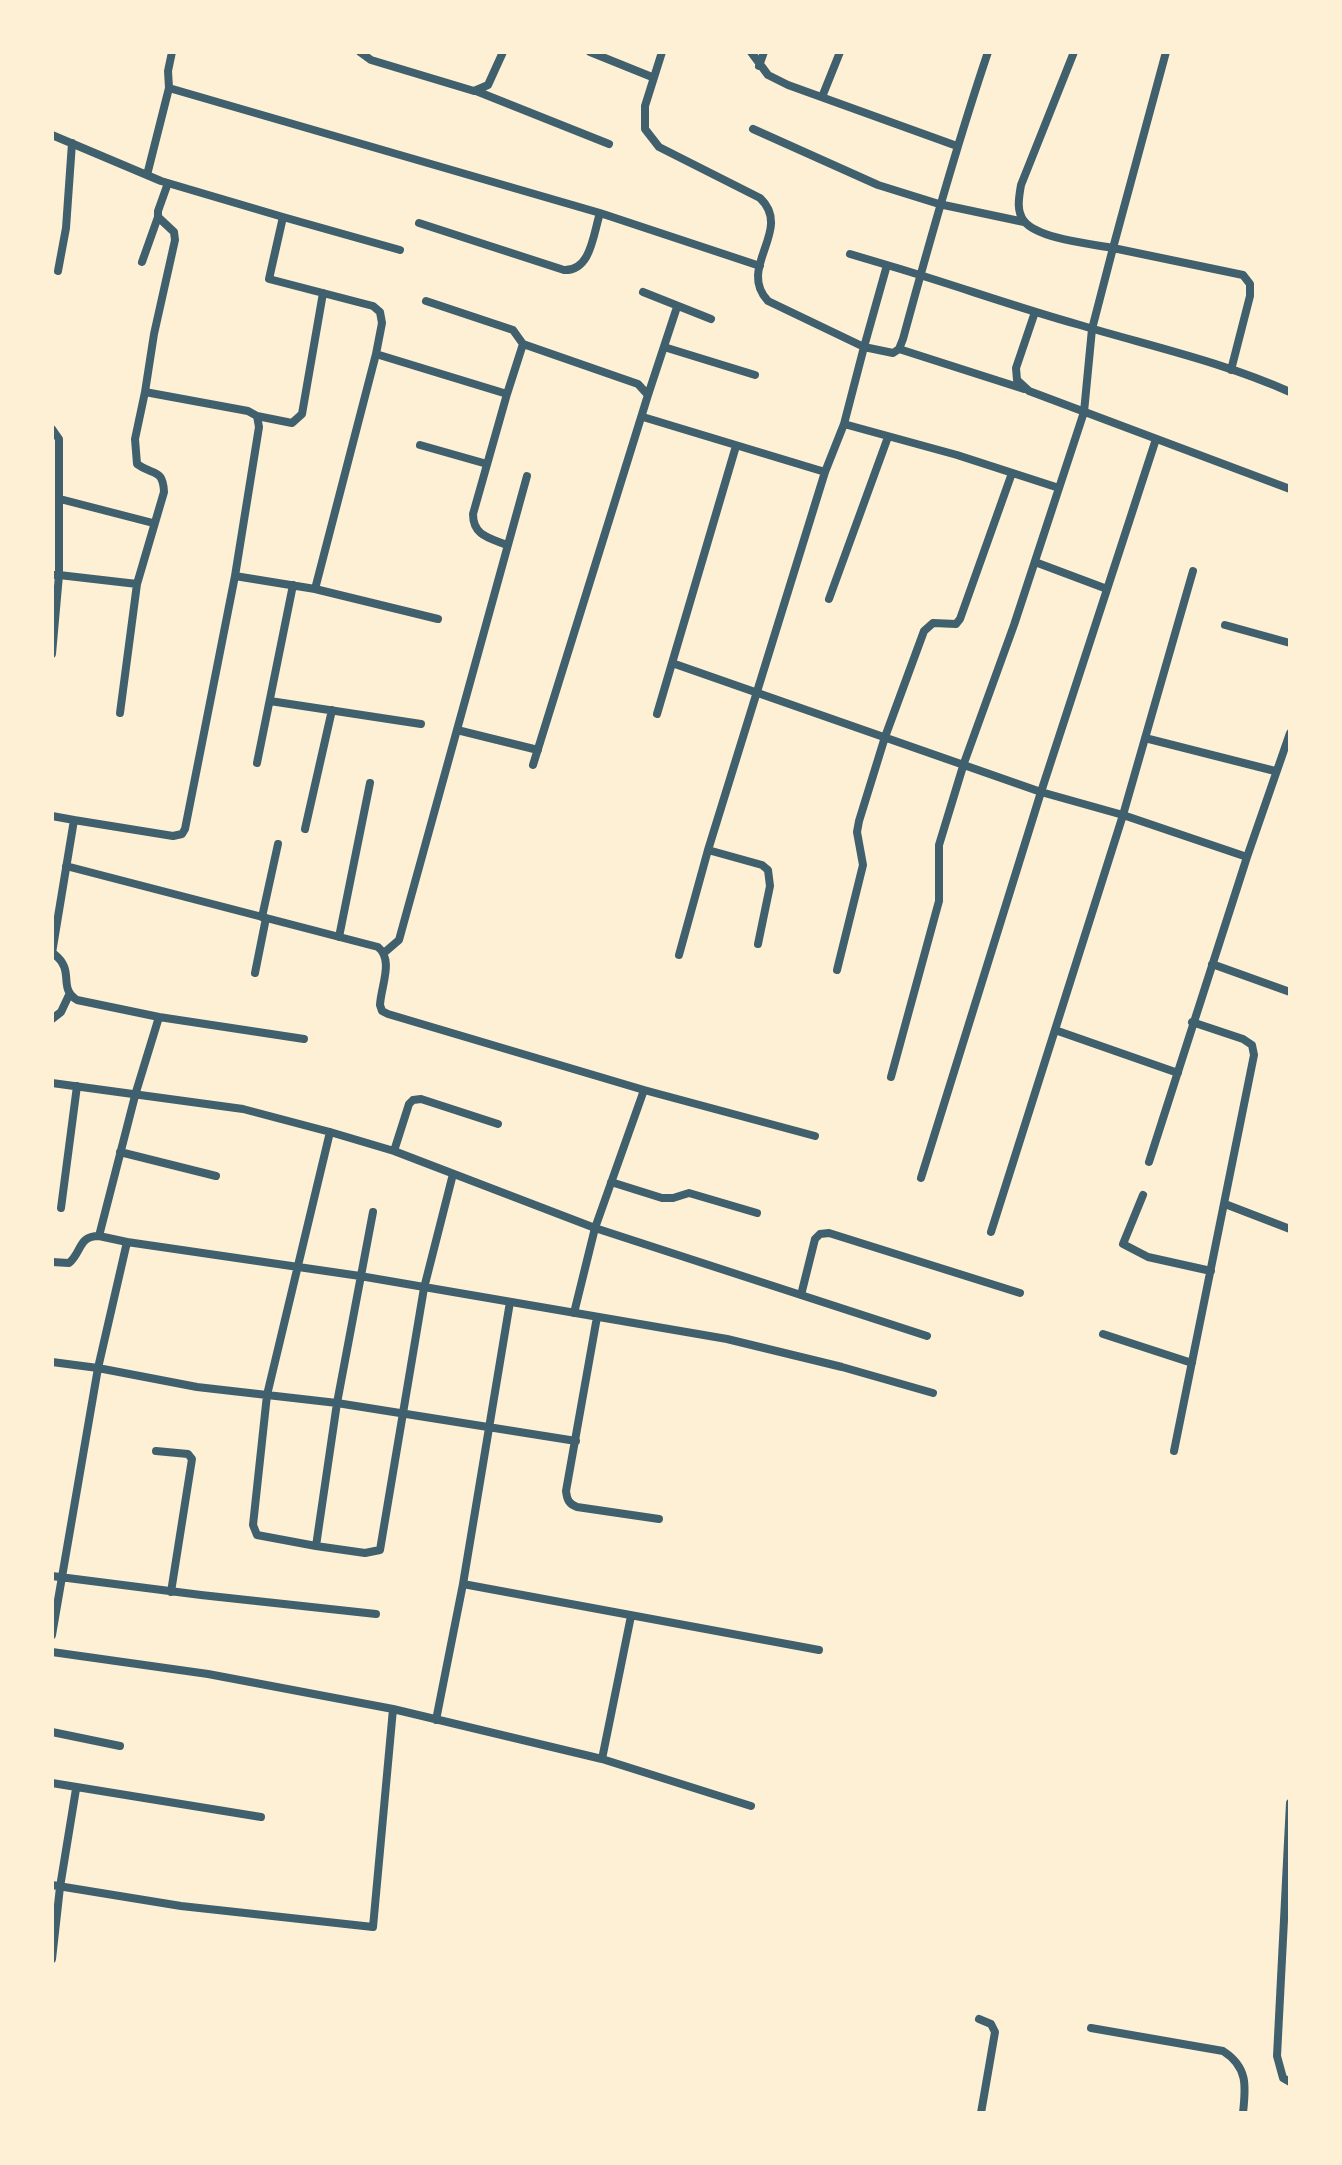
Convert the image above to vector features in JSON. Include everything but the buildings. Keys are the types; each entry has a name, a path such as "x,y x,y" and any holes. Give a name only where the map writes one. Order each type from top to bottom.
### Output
{"street":[{"path":"147,175 169,88 168,71 172,52"},
{"path":"360,52 371,60 474,91 609,144"},
{"path":"474,91 488,85 503,52"},
{"path":"590,52 652,77"},
{"path":"662,52 645,106 645,129 659,147 760,198 770,207 773,221 757,279 760,292 768,301 864,347 885,353 899,349 939,204 988,52"},
{"path":"751,52 768,75 957,146"},
{"path":"759,66 764,52"},
{"path":"822,97 840,52"},
{"path":"1024,222 1018,203 1021,185 1074,52"},
{"path":"891,1077 939,901 939,845 1084,412 1092,329 1166,52"},
{"path":"169,88 600,213 760,266"},
{"path":"753,129 878,185 939,204 1024,222 1042,234 1243,275 1250,284 1250,296 1231,370"},
{"path":"52,135 168,183 400,250"},
{"path":"58,271 66,228 72,143"},
{"path":"142,262 168,183"},
{"path":"419,223 575,271 586,260 600,213"},
{"path":"120,713 137,584 164,492 164,480 158,473 137,464 135,453 154,334 175,240 174,232 158,217"},
{"path":"283,217 269,279 373,306 380,312 382,323 315,589"},
{"path":"850,254 1231,370 1290,392"},
{"path":"679,955 708,850 825,472 844,424 887,265"},
{"path":"643,292 711,319"},
{"path":"145,392 248,411 257,416 292,423 302,414 323,293"},
{"path":"426,301 513,330 523,344 638,384 648,395"},
{"path":"533,765 677,307"},
{"path":"1029,391 1017,380 1016,368 1035,312"},
{"path":"507,545 477,532 473,514 523,344"},
{"path":"664,347 755,375"},
{"path":"899,349 1029,391 1290,489"},
{"path":"376,354 507,394"},
{"path":"52,816 173,836 182,834 185,829 235,576 259,427 257,416"},
{"path":"643,417 825,472"},
{"path":"844,424 1059,488"},
{"path":"52,429 59,439 60,499 52,654"},
{"path":"829,599 888,437"},
{"path":"921,1178 1041,792 1156,439"},
{"path":"420,445 487,464"},
{"path":"657,714 736,446"},
{"path":"837,970 863,865 857,832 859,821 885,737 924,631 933,623 949,626 960,619 1012,473"},
{"path":"385,952 399,940 527,476"},
{"path":"60,499 153,523"},
{"path":"1035,562 1107,589"},
{"path":"991,1232 1123,815 1193,571"},
{"path":"56,575 137,584"},
{"path":"235,576 315,589 438,619"},
{"path":"257,763 293,585"},
{"path":"1225,625 1290,643"},
{"path":"672,663 1041,792 1123,815 1247,857"},
{"path":"270,701 421,724"},
{"path":"305,829 332,710"},
{"path":"457,730 538,750"},
{"path":"1149,1162 1192,1022 1290,733"},
{"path":"1145,738 1275,771"},
{"path":"339,937 370,783"},
{"path":"52,1019 61,1012 69,995 64,961 53,953 74,820"},
{"path":"255,973 278,844"},
{"path":"708,850 762,865 768,870 770,886 758,944"},
{"path":"66,866 378,947 385,952 387,960 380,1005 382,1011 388,1014 644,1090 815,1136"},
{"path":"1212,964 1290,992"},
{"path":"69,995 77,1000 159,1017 304,1039"},
{"path":"99,1236 159,1017"},
{"path":"1174,1451 1254,1055 1252,1045 1243,1039 1192,1022"},
{"path":"1055,1030 1178,1073"},
{"path":"52,1083 136,1092 243,1109 330,1132 394,1151 595,1228 927,1336"},
{"path":"61,1208 77,1086"},
{"path":"574,1313 595,1228 644,1090"},
{"path":"394,1151 413,1100 421,1099 498,1124"},
{"path":"330,1132 267,1395 254,1531 257,1535 365,1553 380,1550 424,1288 453,1174"},
{"path":"120,1152 216,1176"},
{"path":"611,1182 662,1198 689,1193 757,1213"},
{"path":"1143,1195 1123,1244 1148,1257 1211,1271"},
{"path":"1225,1204 1290,1229"},
{"path":"316,1546 337,1403 373,1212"},
{"path":"801,1295 815,1239 820,1234 829,1233 1020,1293"},
{"path":"52,1262 69,1263 77,1256 81,1242 89,1236 99,1236 360,1276 727,1339 787,1352 933,1393"},
{"path":"52,1635 56,1576 127,1242"},
{"path":"436,1720 491,1428 510,1302"},
{"path":"597,1317 566,1491 571,1504 659,1519"},
{"path":"1103,1334 1192,1363"},
{"path":"52,1362 197,1387 337,1403 576,1441"},
{"path":"156,1451 188,1454 192,1459 171,1592"},
{"path":"56,1576 376,1614"},
{"path":"463,1584 819,1650"},
{"path":"602,1759 631,1616"},
{"path":"52,1652 208,1674 393,1709 602,1759 751,1806"},
{"path":"56,1886 181,1906 373,1927 393,1709"},
{"path":"52,1732 120,1746"},
{"path":"52,1783 261,1817"},
{"path":"52,1959 56,1886 76,1789"},
{"path":"1290,1803 1277,2056 1283,2078 1290,2082"},
{"path":"979,2019 991,2024 995,2032 981,2113"},
{"path":"1091,2028 1223,2051 1236,2059 1241,2067 1243,2113"}]}
